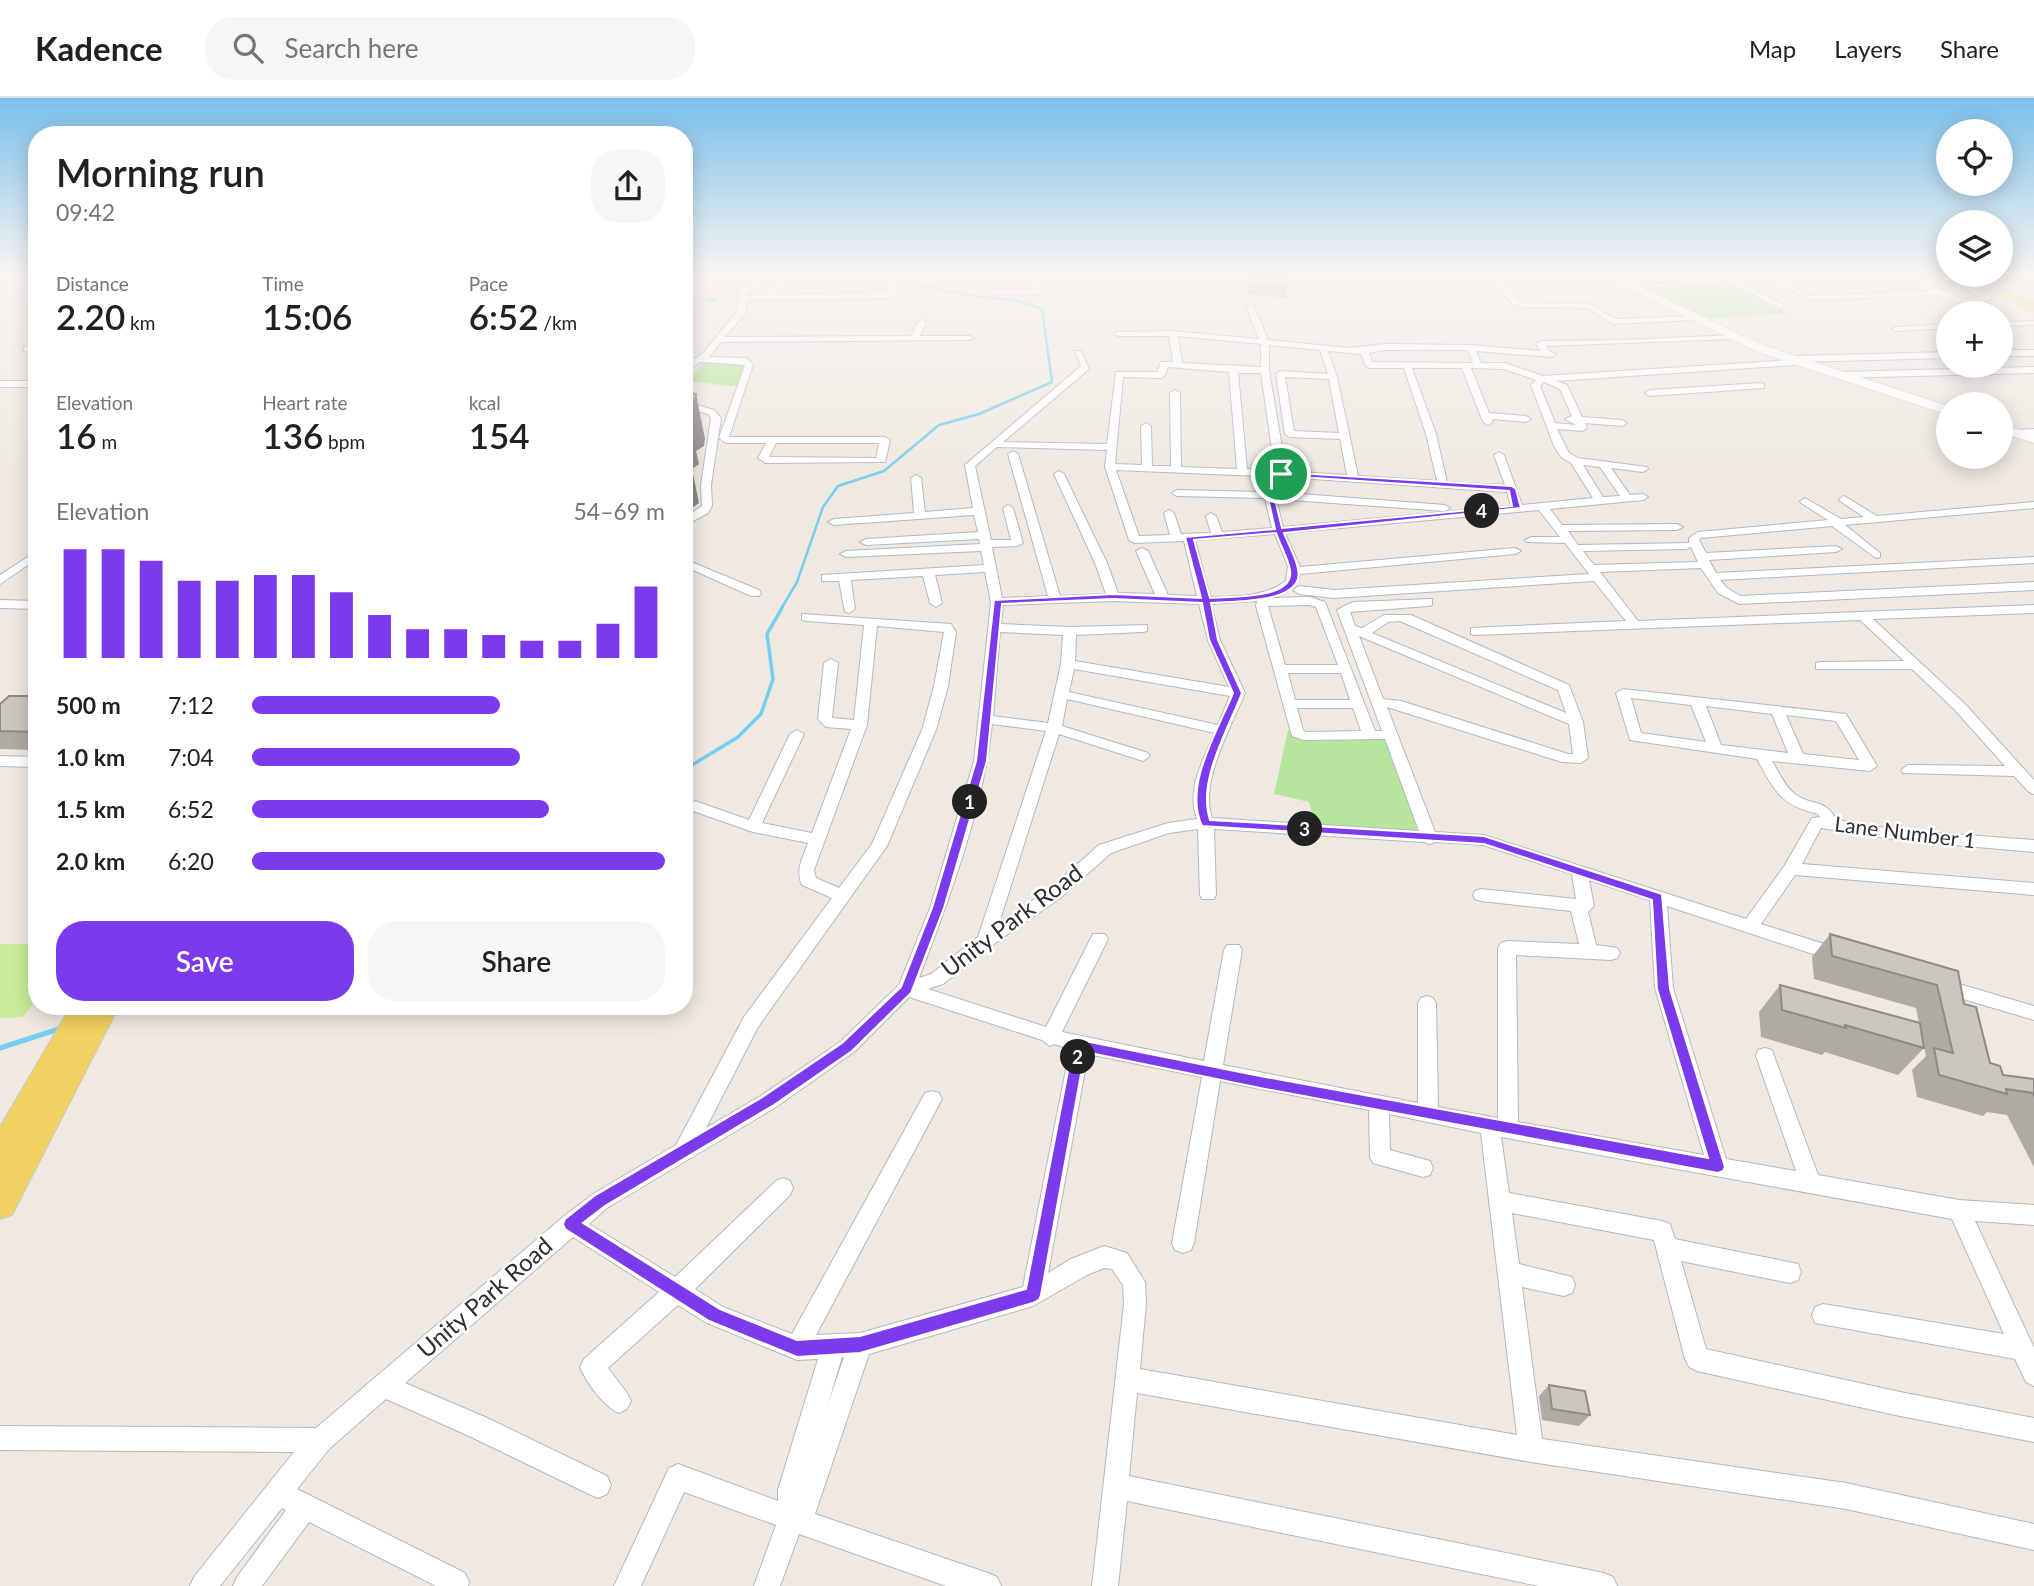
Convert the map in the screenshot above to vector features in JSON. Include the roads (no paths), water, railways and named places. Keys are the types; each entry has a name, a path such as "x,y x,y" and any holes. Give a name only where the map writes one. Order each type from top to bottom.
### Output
{"main road":[{"path":"0,1156 81,1015"},
{"path":"0,1204 100,1015"}],"street":[{"path":"693,363 717,341"},
{"path":"1174,341 1178,365"},
{"path":"1251,341 1364,351 1385,347 1471,348 1565,354"},
{"path":"1546,353 1540,344 1651,341"},
{"path":"1745,341 1795,362 1936,407"},
{"path":"1265,343 1265,370 1281,474"},
{"path":"1323,348 1334,377 1353,478"},
{"path":"1471,348 1478,366"},
{"path":"710,350 758,350"},
{"path":"1364,351 1369,365 1512,367 1564,387 1549,422"},
{"path":"1079,353 1086,367 970,465 998,602 981,761 938,908 906,989 1050,1038 1212,1072 1379,1105 1959,1210 2034,1215"},
{"path":"2013,354 2034,353"},
{"path":"1580,420 1558,406 1535,385 1542,379 1795,362 1795,359 1936,355"},
{"path":"700,359 747,361 749,365 724,438 732,441 885,440 881,460 878,461 765,460 763,458 772,441"},
{"path":"1137,363 1145,375"},
{"path":"1265,370 1164,364 1161,375 1119,374 1110,467 1135,540 1279,531 1643,497"},
{"path":"1407,365 1431,434 1443,485"},
{"path":"1466,366 1487,419 1526,419"},
{"path":"1233,370 1242,472"},
{"path":"1678,370 1705,389"},
{"path":"1837,375 2034,370"},
{"path":"1334,377 1280,374 1290,433 1345,436"},
{"path":"0,382 28,382"},
{"path":"1118,383 1164,386"},
{"path":"1650,393 1761,386"},
{"path":"1175,393 1176,469"},
{"path":"693,407 711,412 716,418 706,485 708,506 693,518"},
{"path":"1549,422 1580,420 1622,423"},
{"path":"1549,422 1565,455 1575,461 1643,469"},
{"path":"1146,426 1147,468"},
{"path":"2015,432 2034,432"},
{"path":"2015,432 2034,439"},
{"path":"992,445 1112,447"},
{"path":"1013,454 1055,599"},
{"path":"1499,455 1517,508"},
{"path":"1575,461 1600,501"},
{"path":"1604,465 1627,498"},
{"path":"1110,467 1264,473 1512,489"},
{"path":"998,602 1113,597 1206,601 1268,596 1286,589 1293,582 1295,571 1279,531 1264,473"},
{"path":"1059,474 1101,562 1113,597"},
{"path":"916,478 920,515"},
{"path":"1177,493 1270,495 1486,511"},
{"path":"1844,499 1876,520"},
{"path":"1805,501 1876,555"},
{"path":"2034,505 1698,535 1692,540 1711,577 1730,597 1738,600 2034,586"},
{"path":"1542,506 1635,625"},
{"path":"835,574 928,571 1017,543 1009,508"},
{"path":"834,522 979,511"},
{"path":"1169,513 1183,538 1206,601 1214,640 1238,693 1201,785 1200,806 1206,823 1208,895"},
{"path":"1211,516 1218,536"},
{"path":"1559,528 1677,527"},
{"path":"1531,540 1572,544 1686,546"},
{"path":"866,542 987,551"},
{"path":"1286,589 1334,594 1594,573 1836,549"},
{"path":"846,554 987,551"},
{"path":"835,574 987,551"},
{"path":"1142,551 1163,598"},
{"path":"1295,571 1515,551"},
{"path":"0,580 28,560"},
{"path":"1711,577 2034,560"},
{"path":"693,566 755,593"},
{"path":"928,571 936,603"},
{"path":"835,574 849,609"},
{"path":"1369,736 1321,605 1310,601 1262,602 1300,735 1369,736 1390,735"},
{"path":"1428,602 1346,607 1343,610 1430,839"},
{"path":"3,606 28,605"},
{"path":"1475,631 2034,609"},
{"path":"1364,633 1378,620 1396,616 1407,618 1564,688 1576,722 1581,758 1575,760 1396,704 1377,702"},
{"path":"1863,616 1959,706 2034,789"},
{"path":"684,1151 751,1022 879,846 908,783 941,687 950,632 942,625 806,617"},
{"path":"844,897 808,881 806,870 860,725 871,621"},
{"path":"997,628 1070,631 1143,628"},
{"path":"1349,628 1576,722"},
{"path":"985,942 1054,728 1068,664 1070,631"},
{"path":"831,663 825,719 831,724 860,725"},
{"path":"1068,664 1238,693"},
{"path":"1821,666 1915,665"},
{"path":"1279,669 1346,669"},
{"path":"1061,694 1221,730"},
{"path":"1623,694 1697,702 1777,710 1841,717 1870,766 1762,755 1635,737 1623,694"},
{"path":"1697,702 1715,748"},
{"path":"1289,704 1358,704"},
{"path":"1777,710 1797,758"},
{"path":"986,719 1054,728 1143,756"},
{"path":"753,827 797,734"},
{"path":"1762,755 1788,799 1823,810 1832,824"},
{"path":"0,761 28,762"},
{"path":"1908,770 2018,771"},
{"path":"695,806 753,827 817,839"},
{"name":"Lane Number 1","path":"1749,927 1791,869 1817,822 1898,835 2033,848"},
{"name":"Unity Park Road","path":"203,1586 320,1440 571,1224 600,1201 769,1101 847,1047 906,989 937,978 1053,895 1105,849 1156,831 1206,823 1430,839 1484,840 1860,962"},
{"path":"1791,869 2034,888"},
{"path":"1481,895 1586,905 1579,871"},
{"path":"1658,897 1664,989 1718,1167"},
{"path":"1578,905 1589,951"},
{"path":"1050,1038 1099,939"},
{"path":"1531,1450 1499,1201 1499,1127 1507,948 1611,953"},
{"path":"1183,1243 1233,950"},
{"path":"1923,981 2029,1012 2034,1029"},
{"path":"1427,1003 1428,1114"},
{"path":"1033,1295 1080,1045"},
{"path":"1765,1056 1810,1183"},
{"path":"797,1348 932,1099"},
{"path":"1379,1105 1380,1157 1423,1168"},
{"path":"620,1401 592,1367 677,1291 783,1188"},
{"path":"1499,1201 1662,1231 1697,1359 1900,1404 2034,1430"},
{"path":"1959,1210 2034,1374"},
{"path":"571,1224 715,1315 797,1348 860,1345 1033,1295 1079,1267 1104,1257 1119,1260 1134,1282 1135,1304 1105,1586"},
{"path":"1667,1248 1790,1272"},
{"path":"1508,1273 1564,1284"},
{"path":"1824,1315 2022,1349"},
{"path":"830,1401 860,1345"},
{"path":"766,1586 791,1518 803,1513 811,1493 830,1401 834,1347"},
{"path":"1127,1379 1531,1450 1846,1496 2034,1537"},
{"path":"383,1386 476,1426 598,1485"},
{"path":"0,1437 320,1440"},
{"path":"627,1586 678,1477 988,1586"},
{"path":"1116,1486 1604,1586"},
{"path":"278,1493 456,1582"},
{"path":"246,1586 305,1506"}],"waterway":[{"path":"781,609 797,582 823,507 838,486 884,471 939,425 979,414 1052,382 1046,341"},
{"path":"693,764 738,737 761,714 773,679 767,634 782,608"},
{"path":"0,1048 62,1028"}]}
